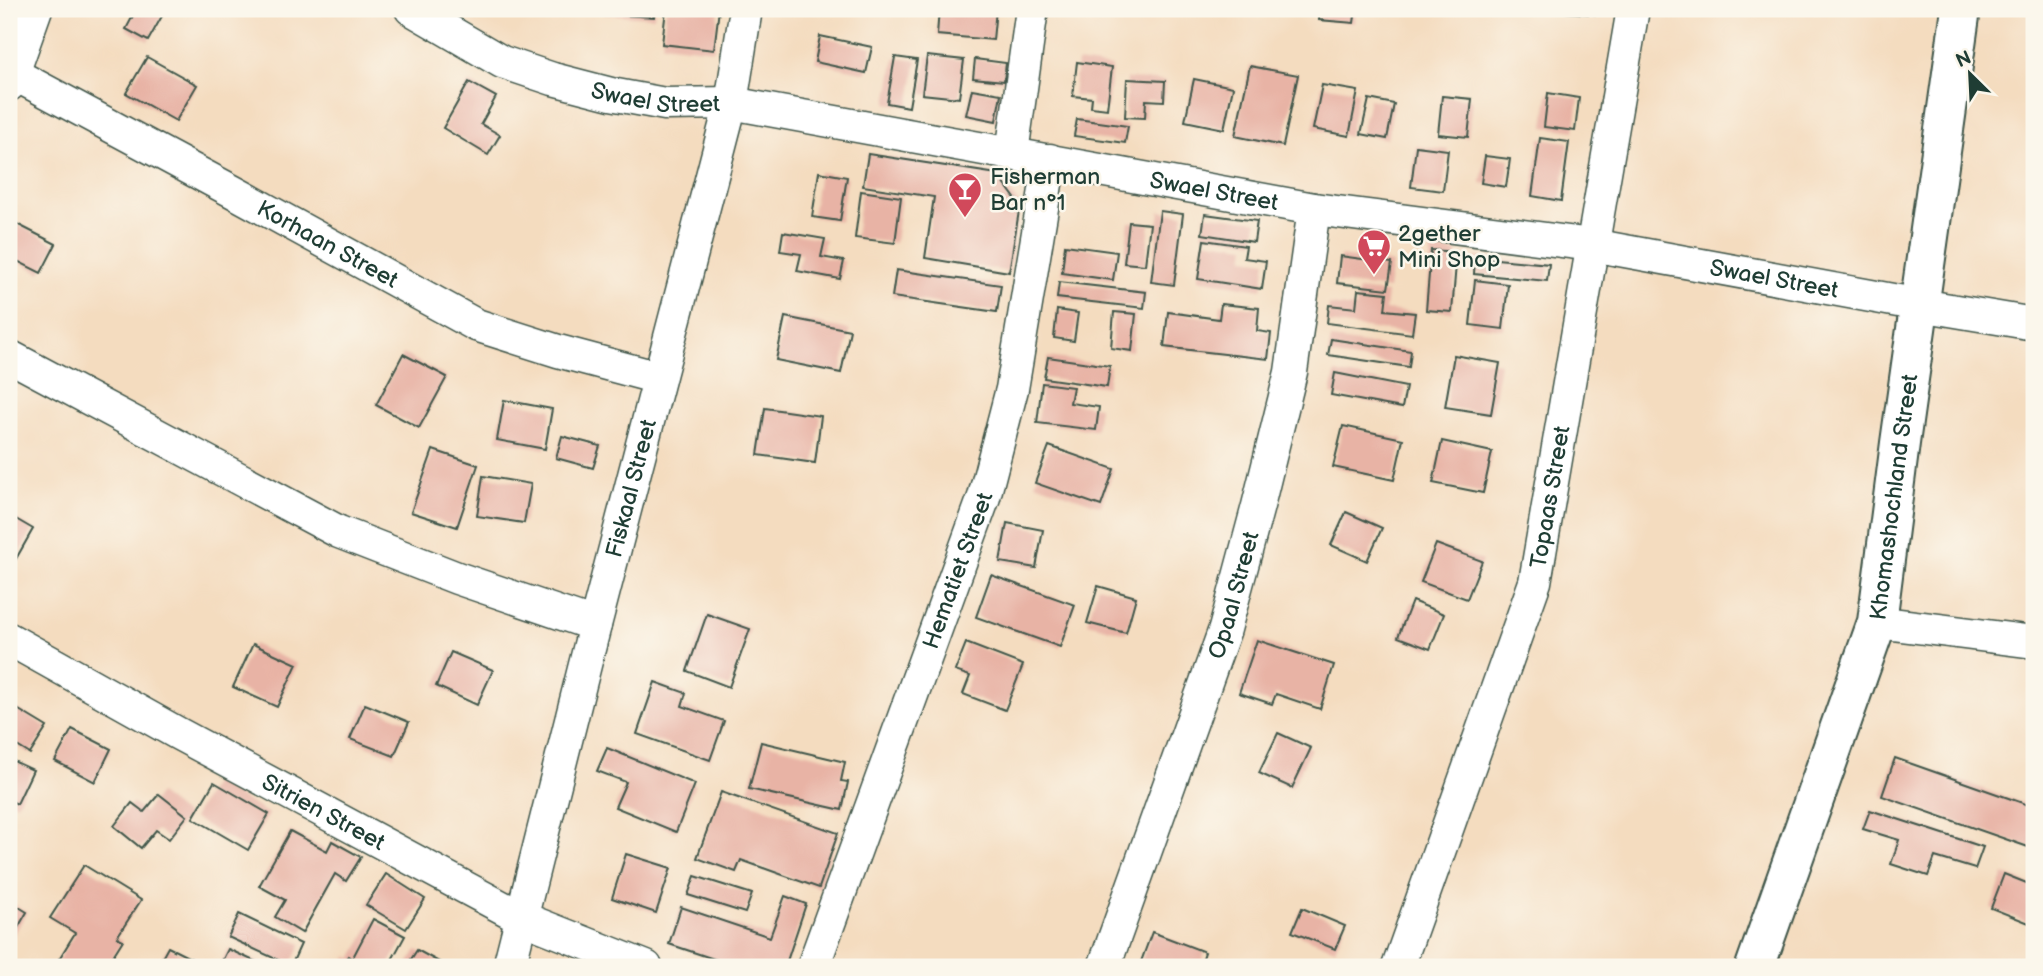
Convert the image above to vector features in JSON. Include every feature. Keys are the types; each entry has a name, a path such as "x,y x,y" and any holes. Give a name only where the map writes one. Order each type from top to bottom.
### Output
{"street":[{"path":"11,79 36,9"},
{"name":"Swael Street","path":"411,9 502,62 611,94 665,104 732,103 1314,209 1591,245 2034,324"},
{"name":"Fiskaal Street","path":"509,967 595,625 732,103 746,9"},
{"path":"1012,153 1032,9"},
{"name":"Topaas Street","path":"1398,967 1535,582 1633,9"},
{"name":"Khomashochland Street","path":"1755,967 1877,622 1961,9"},
{"name":"Korhaan Street","path":"11,79 232,191 476,325 558,351 659,378"},
{"name":"Hematiet Street","path":"813,967 984,497 1012,389 1050,160"},
{"name":"Opaal Street","path":"1104,967 1225,629 1291,372 1314,209"},
{"path":"9,356 339,532 457,578 595,625"},
{"path":"1877,622 2034,642"},
{"name":"Sitrien Street","path":"9,639 177,733 522,918 646,967"}],"building":[{"path":"125,9 166,9 148,41 126,29 134,14"},
{"path":"604,9 655,9 654,17 604,14"},
{"path":"666,9 719,9 714,50 662,44"},
{"path":"939,9 996,9 993,40 937,35"},
{"path":"1320,9 1356,9 1354,23 1319,20"},
{"path":"1551,9 1606,9 1605,15"},
{"path":"820,36 872,47 866,73 815,62"},
{"path":"927,56 964,60 959,98 922,94"},
{"path":"147,57 197,85 176,121 126,93"},
{"path":"895,57 917,60 909,107 887,103"},
{"path":"975,59 1006,63 1004,81 973,78"},
{"path":"1077,62 1112,67 1107,109 1091,107 1092,98 1073,96"},
{"path":"1250,66 1298,75 1283,146 1235,136"},
{"path":"1127,79 1165,81 1164,101 1146,100 1145,118 1125,117"},
{"path":"1194,79 1233,87 1224,129 1185,121"},
{"path":"469,82 496,97 481,124 500,135 488,155 443,128"},
{"path":"1322,85 1358,91 1349,136 1313,129"},
{"path":"972,89 1001,94 996,121 966,115"},
{"path":"1548,93 1579,98 1575,131 1544,127"},
{"path":"1442,96 1472,99 1468,137 1438,134"},
{"path":"1369,99 1394,104 1387,139 1361,134"},
{"path":"1077,119 1128,126 1125,143 1074,136"},
{"path":"1540,138 1569,142 1561,201 1532,196"},
{"path":"1416,146 1448,150 1443,191 1411,187"},
{"path":"868,154 997,174 1020,205 1009,272 925,258 934,197 863,186"},
{"path":"1485,156 1510,159 1506,187 1481,183"},
{"path":"819,172 847,177 840,221 812,217"},
{"path":"861,191 901,197 895,243 855,238"},
{"path":"1160,211 1183,214 1174,285 1151,282"},
{"path":"1205,214 1257,221 1254,242 1202,234"},
{"path":"9,220 56,244 41,273 9,257"},
{"path":"1129,222 1150,224 1145,265 1124,263"},
{"path":"783,232 825,239 821,257 844,261 840,279 797,271 801,254 780,251"},
{"path":"1204,240 1246,246 1244,258 1266,261 1262,289 1198,279"},
{"path":"1065,245 1117,252 1113,280 1062,273"},
{"path":"1431,250 1457,252 1452,312 1426,310"},
{"path":"1340,256 1392,263 1388,289 1337,283"},
{"path":"1475,257 1549,264 1547,281 1474,274"},
{"path":"896,270 1001,285 997,312 892,297"},
{"path":"1475,280 1508,284 1503,329 1470,325"},
{"path":"1059,282 1146,292 1144,308 1057,298"},
{"path":"1358,290 1387,293 1385,310 1415,313 1412,334 1327,323 1329,305 1356,308"},
{"path":"1221,304 1259,308 1257,331 1271,333 1268,359 1164,347 1168,312 1219,319"},
{"path":"1057,310 1078,313 1074,341 1054,338"},
{"path":"1114,312 1136,314 1132,351 1111,348"},
{"path":"785,317 850,330 841,373 776,360"},
{"path":"1331,339 1411,351 1409,367 1328,355"},
{"path":"403,354 447,377 419,428 376,405"},
{"path":"1454,355 1500,363 1491,414 1445,407"},
{"path":"1048,357 1110,366 1107,387 1044,378"},
{"path":"1335,373 1406,387 1402,408 1331,395"},
{"path":"1042,383 1073,387 1070,403 1099,407 1096,430 1037,423"},
{"path":"504,400 552,409 545,449 497,440"},
{"path":"765,408 821,416 815,463 758,455"},
{"path":"1343,426 1403,439 1394,480 1333,467"},
{"path":"562,436 600,446 593,468 556,458"},
{"path":"1442,441 1492,452 1483,493 1433,483"},
{"path":"1049,446 1114,469 1101,506 1035,483"},
{"path":"433,450 478,465 457,527 411,512"},
{"path":"483,476 531,484 524,523 477,516"},
{"path":"1346,512 1382,528 1367,561 1331,545"},
{"path":"9,515 33,529 9,571"},
{"path":"1007,523 1043,530 1036,568 1000,562"},
{"path":"1436,544 1482,561 1467,599 1421,582"},
{"path":"991,575 1075,605 1060,647 976,617"},
{"path":"1098,586 1136,597 1126,633 1087,623"},
{"path":"1412,601 1444,614 1430,649 1398,637"},
{"path":"707,614 750,629 729,687 687,671"},
{"path":"1257,640 1334,665 1320,709 1276,694 1272,704 1239,693"},
{"path":"966,643 1023,665 1005,710 963,694 970,676 955,671"},
{"path":"253,644 297,664 277,707 233,687"},
{"path":"451,652 493,670 477,705 436,686"},
{"path":"655,682 686,693 682,706 724,721 710,760 637,734"},
{"path":"9,704 47,727 30,754 9,741"},
{"path":"365,704 409,722 394,756 350,739"},
{"path":"72,729 111,749 95,782 55,761"},
{"path":"1278,733 1311,748 1292,788 1259,773"},
{"path":"761,742 845,762 841,781 848,782 842,810 749,789"},
{"path":"607,748 695,784 676,832 615,807 626,782 597,771"},
{"path":"1895,758 2034,807 2034,849 1882,796"},
{"path":"9,759 33,770 17,804 9,800"},
{"path":"214,782 269,814 248,850 193,818"},
{"path":"721,792 838,833 819,888 741,860 736,872 697,858"},
{"path":"159,794 187,816 169,839 156,830 141,848 114,826 132,803 144,812"},
{"path":"1870,810 1983,847 1975,869 1935,857 1928,876 1891,864 1899,840 1863,829"},
{"path":"290,831 327,851 332,841 361,857 346,881 335,874 302,933 275,917 285,900 259,886"},
{"path":"626,854 671,868 656,913 612,898"},
{"path":"84,865 141,900 117,937 123,940 106,967 54,967 75,933 50,918"},
{"path":"386,874 425,899 406,929 366,905"},
{"path":"2004,874 2034,886 2034,925 1991,908"},
{"path":"695,876 752,894 745,913 688,895"},
{"path":"785,896 806,904 785,967 738,967 669,944 681,907 770,937"},
{"path":"9,901 27,912 9,943"},
{"path":"1302,908 1345,926 1335,949 1292,932"},
{"path":"239,914 301,944 291,966 228,937"},
{"path":"373,919 405,936 388,967 368,967 352,959"},
{"path":"1152,932 1205,952 1200,967 1139,967"},
{"path":"168,947 204,965 203,967 157,967"},
{"path":"228,949 267,967 219,967"},
{"path":"417,950 448,967 406,967"},
{"path":"348,956 352,959 363,967 340,967"}],"place":[{"name":"Fisherman Bar n°1","path":"965,219"},
{"name":"2gether Mini Shop","path":"1374,276"}]}
